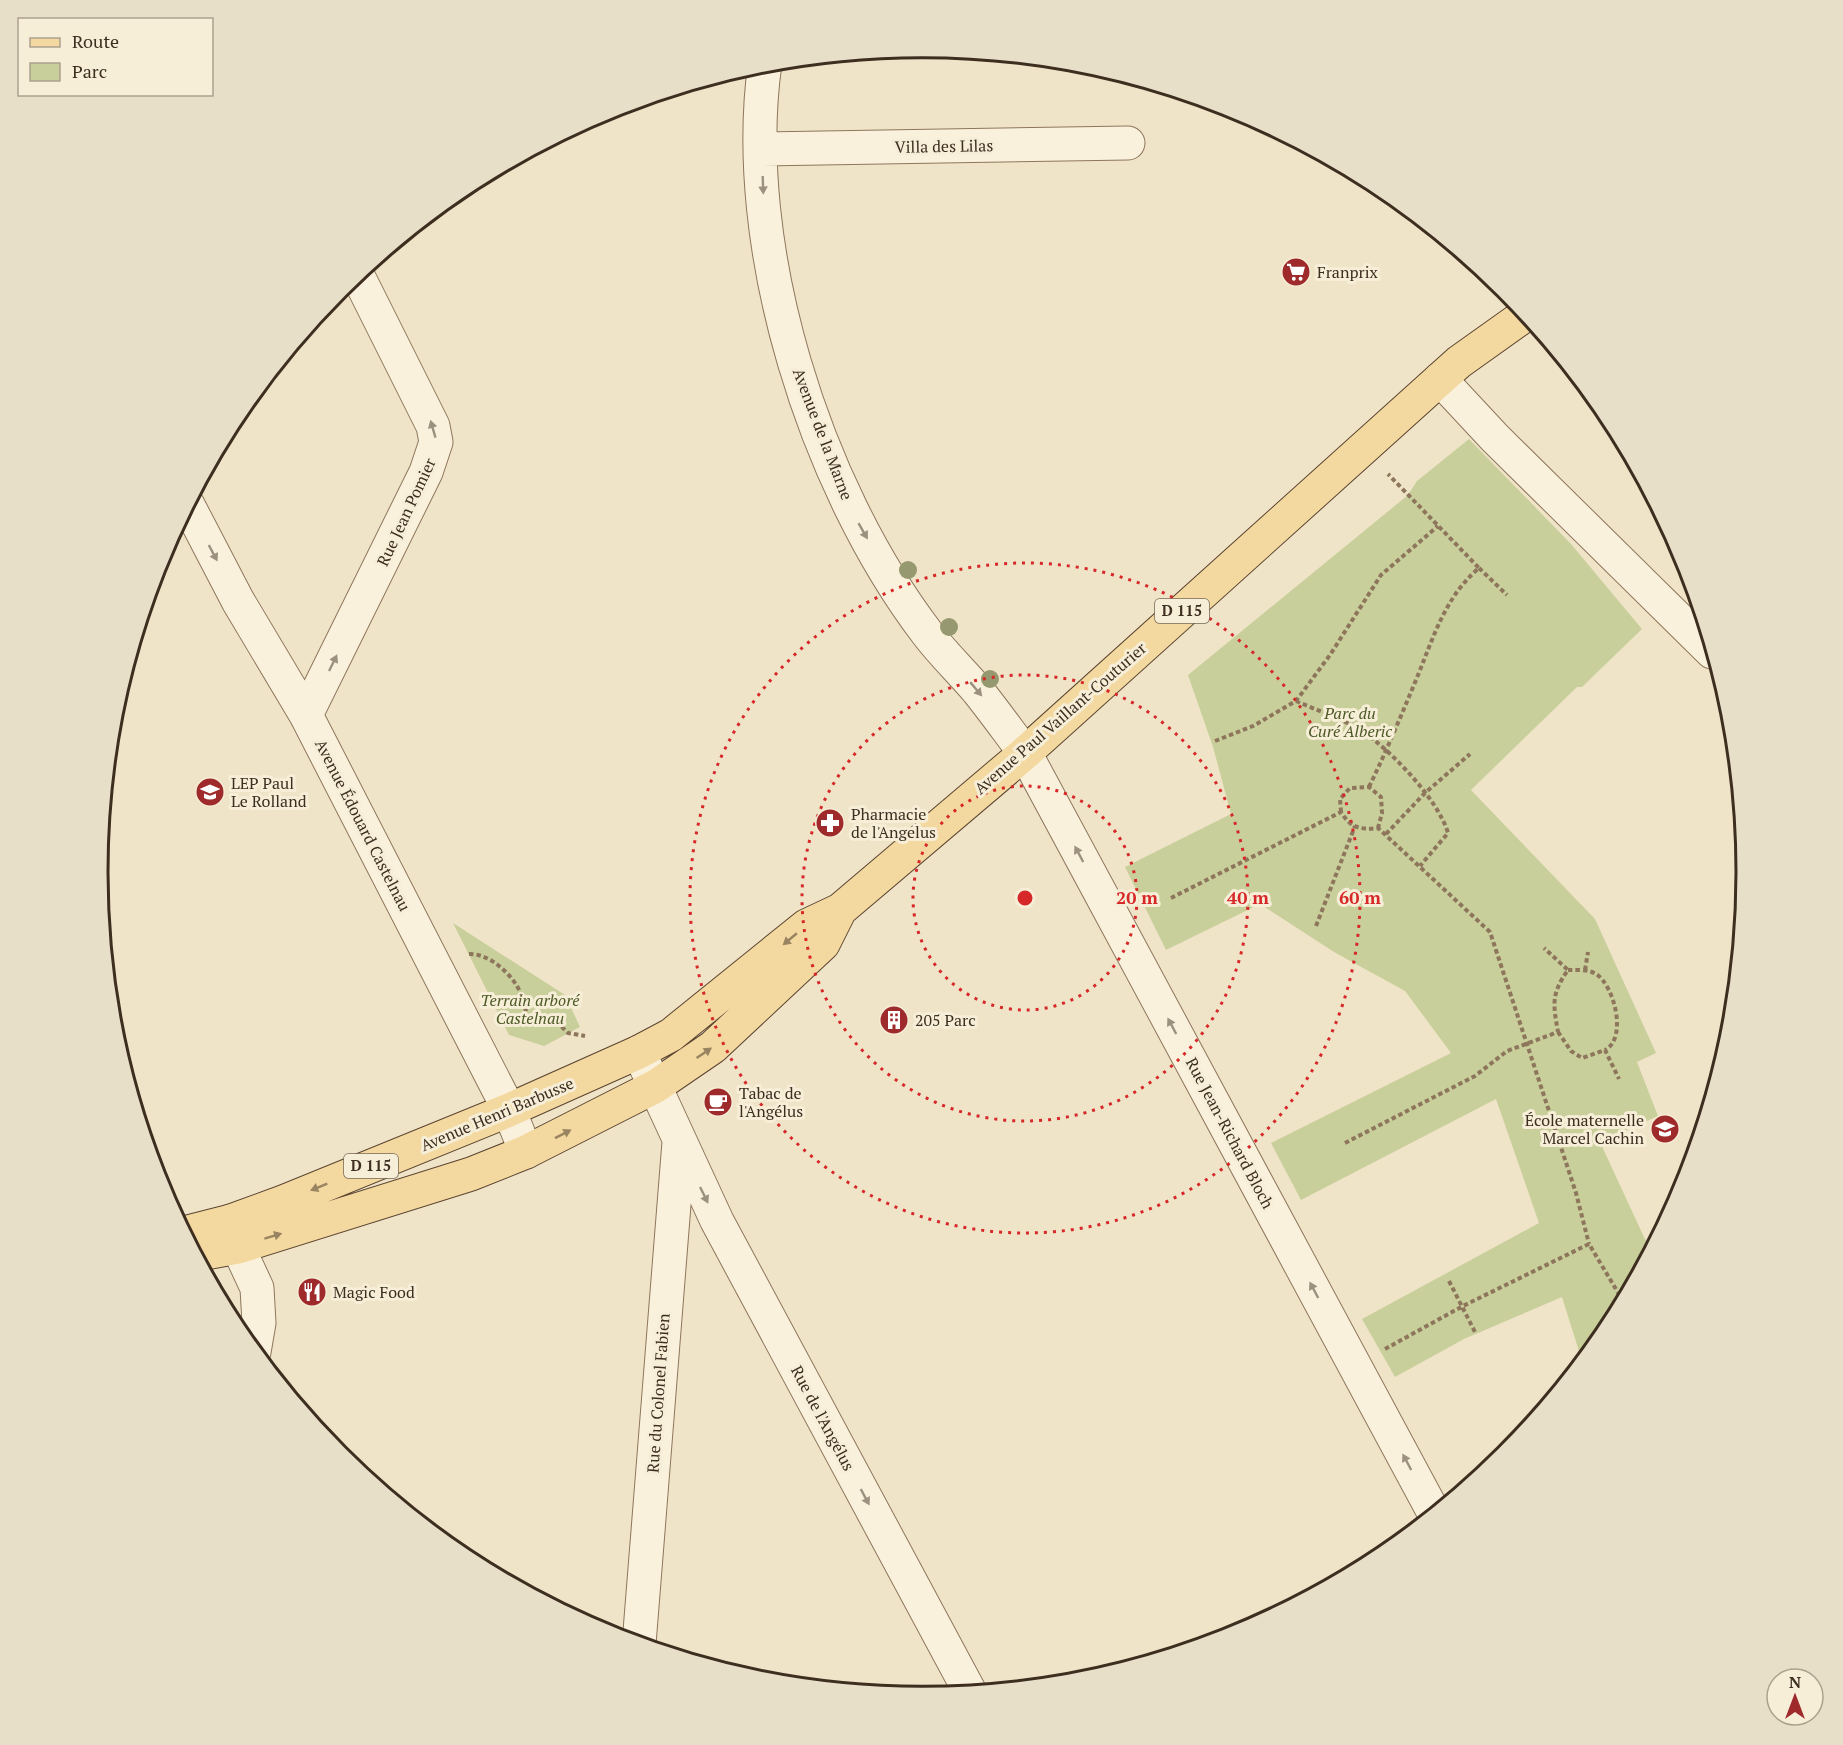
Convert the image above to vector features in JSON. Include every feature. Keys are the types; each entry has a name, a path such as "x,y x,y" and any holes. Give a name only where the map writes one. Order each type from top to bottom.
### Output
{"main road":[{"name":"Avenue Paul Vaillant-Couturier","path":"639,1052 671,1035 806,926 840,910 1025,753 1459,362 1518,320"},
{"name":"Avenue Paul Vaillant-Couturier","path":"471,1174 526,1152 656,1086 713,1047 761,999 823,944 840,910"},
{"name":"Avenue Henri Barbusse","path":"201,1252 234,1234 639,1052"},
{"name":"Avenue Henri Barbusse","path":"191,1233 234,1234 471,1174"}],"street":[{"name":"Avenue de la Marne","path":"764,74 761,149 763,196 776,288 801,383 849,505 888,574 927,633 978,691 1025,753"},
{"name":"Villa des Lilas","path":"761,149 1128,143"},
{"name":"Rue Jean Pomier","path":"306,715 426,472 436,442 427,412 361,283"},
{"path":"1440,379 1495,438 1702,642"},
{"name":"Avenue Édouard Castelnau","path":"191,511 248,618 306,715 509,1110 526,1152"},
{"name":"Rue Jean-Richard Bloch","path":"1025,753 1431,1507"},
{"path":"639,1052 656,1086"},
{"name":"Rue de l'Angélus","path":"656,1086 679,1142 723,1231 966,1685"},
{"name":"Rue du Colonel Fabien","path":"640,1636 679,1142"},
{"path":"234,1234 257,1288 258,1323 256,1340"}],"path":[{"path":"1363,449 1507,595"},
{"path":"1215,741 1253,726 1296,701 1330,655 1381,575 1438,526"},
{"path":"1369,787 1386,752 1445,610 1461,584 1479,568"},
{"path":"1296,701 1359,730 1386,752 1425,793 1443,816 1448,832 1420,866"},
{"path":"1386,834 1425,793 1470,754"},
{"path":"1378,828 1382,813 1381,796 1369,787 1350,789 1340,799 1341,812 1348,823 1362,830 1378,828 1386,834 1490,932 1529,1043 1576,1193 1589,1244 1618,1293"},
{"path":"1171,898 1341,812"},
{"path":"1316,926 1355,826"},
{"path":"1544,948 1568,970 1585,970 1597,974 1605,984 1619,1022 1614,1040 1605,1050 1582,1058 1571,1051 1557,1032 1553,1007 1556,987 1568,970"},
{"path":"1585,970 1588,952"},
{"path":"430,955 478,953 498,965 520,991 526,1015 560,1025 568,1034 587,1036"},
{"path":"1346,1143 1475,1076 1507,1051 1557,1032"},
{"path":"1605,1050 1619,1079"},
{"path":"1355,1365 1463,1306 1589,1244"},
{"path":"1449,1281 1476,1334"}],"green space":[{"name":"Parc du Curé Alberic","path":"1469,439 1571,544 1642,629 1582,687 1577,687 1471,790 1595,919 1656,1053 1637,1062 1658,1116 1600,1142 1647,1243 1598,1325 1579,1351 1562,1297 1464,1339 1395,1377 1362,1319 1539,1223 1496,1099 1301,1200 1271,1143 1451,1053 1405,991 1334,952 1260,904 1166,950 1125,867 1231,814 1213,747 1188,675 1408,495 1417,481"},
{"name":"Terrain arboré Castelnau","path":"453,923 565,995 580,1027 544,1046 509,1035"}],"place":[{"name":"Franprix","path":"1296,272"},
{"name":"LEP Paul Le Rolland","path":"210,792"},
{"name":"Pharmacie de l'Angelus","path":"830,823"},
{"name":"205 Parc","path":"894,1020"},
{"name":"Tabac de l'Angélus","path":"718,1102"},
{"name":"École maternelle Marcel Cachin","path":"1665,1129"},
{"name":"Magic Food","path":"312,1292"}]}
